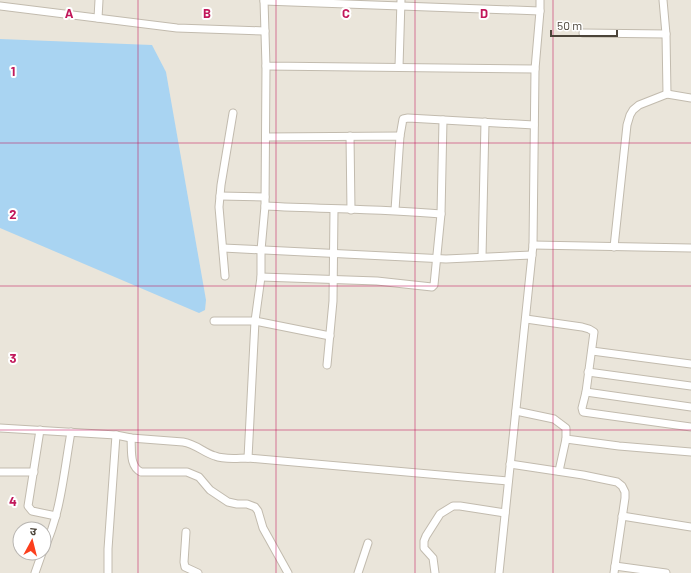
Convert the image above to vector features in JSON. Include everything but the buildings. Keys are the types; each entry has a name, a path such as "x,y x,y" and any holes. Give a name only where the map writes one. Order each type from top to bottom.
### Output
{"street":[{"path":"98,18 99,0"},
{"path":"248,458 255,321 261,277 265,206 266,66 264,0 401,3 540,11"},
{"path":"499,573 533,245 535,69 540,0"},
{"path":"663,0 668,94"},
{"path":"399,67 401,3"},
{"path":"0,6 177,28 265,30"},
{"path":"583,33 666,34"},
{"path":"266,66 535,69"},
{"path":"614,246 627,125 630,115 639,105 668,94 691,98"},
{"path":"225,276 220,226 220,196 233,113"},
{"path":"395,210 400,136 403,119 408,118 534,125"},
{"path":"261,277 377,281 432,287 436,280 441,214 443,120"},
{"path":"482,257 485,122"},
{"path":"350,136 351,210"},
{"path":"266,137 400,136"},
{"path":"220,196 265,197"},
{"path":"265,206 334,210 395,210 441,214"},
{"path":"327,364 334,301 334,210"},
{"path":"533,245 691,248"},
{"path":"223,248 446,259 532,255"},
{"path":"526,319 589,329 594,332 586,392 582,408 583,412 586,414 691,427"},
{"path":"214,321 255,321 330,336"},
{"path":"592,351 691,364"},
{"path":"588,372 691,386"},
{"path":"586,392 691,407"},
{"path":"516,411 554,419 566,428 566,439 559,471"},
{"path":"0,428 116,435 131,438 190,443 221,458 248,458 508,481"},
{"path":"40,430 28,506 36,512 56,516"},
{"path":"52,527 56,516 71,432"},
{"path":"108,573 108,549 116,435"},
{"path":"131,438 132,462 136,470 141,472 187,472 199,477 210,490 228,502 247,504 256,508 263,528 288,573"},
{"path":"566,439 619,446 691,452"},
{"path":"510,464 583,475 617,482 622,486 625,492 614,569 666,573"},
{"path":"0,472 34,472"},
{"path":"435,573 433,558 424,548 424,541 440,514 453,506 505,513"},
{"path":"622,516 691,526"},
{"path":"186,532 185,567 198,573"},
{"path":"358,573 368,543"},
{"path":"35,573 39,561"}],"shaded area":[{"path":"0,0 691,0 691,573 0,573"}],"water":[{"path":"0,39 152,45 166,72 206,300 205,310 199,313 0,228"}]}
